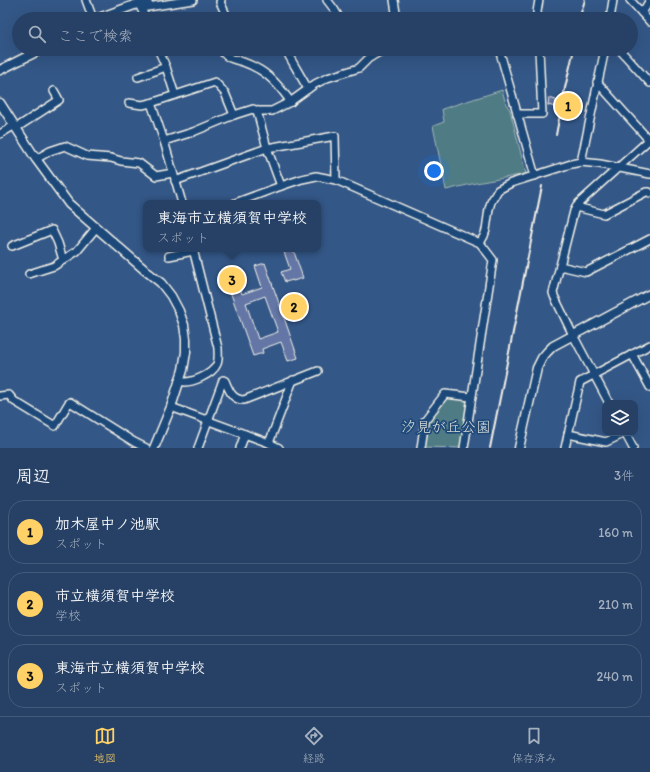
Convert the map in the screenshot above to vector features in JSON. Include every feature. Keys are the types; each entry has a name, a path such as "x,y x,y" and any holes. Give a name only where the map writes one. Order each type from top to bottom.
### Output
{"street":[{"path":"86,0 92,12"},
{"path":"140,6 148,0"},
{"path":"119,12 140,6 193,0"},
{"path":"221,0 220,2 225,12"},
{"path":"327,0 336,12"},
{"path":"394,0 396,12"},
{"path":"538,12 540,0"},
{"path":"611,12 613,0"},
{"path":"630,0 650,22"},
{"path":"642,13 650,0"},
{"path":"140,6 143,12"},
{"path":"0,70 28,56"},
{"path":"161,56 175,95"},
{"path":"226,56 261,71 280,87 291,102"},
{"path":"289,56 308,89"},
{"path":"501,56 535,176"},
{"path":"517,114 542,114 539,56"},
{"path":"581,162 603,56"},
{"path":"626,56 650,82"},
{"path":"164,141 193,132 253,109 256,111 272,111 291,102 315,84 327,78 359,68 371,57"},
{"path":"138,77 166,67"},
{"path":"129,103 142,105 151,103 215,82 225,93 234,115"},
{"path":"597,82 650,140 576,207 553,294 607,400"},
{"path":"0,134 59,100 54,91"},
{"path":"0,103 36,159 69,204 161,283 177,306 184,325 186,339 184,366 154,448"},
{"path":"151,103 181,200"},
{"path":"256,111 281,186"},
{"path":"176,181 268,148 335,136 336,180"},
{"path":"36,159 50,151 65,146 87,156 111,158 139,163 156,176 173,173"},
{"path":"480,244 486,230 491,202 498,190 511,183 581,162 600,164 650,174"},
{"path":"243,200 302,179 316,176 336,180 480,244 492,260 464,448"},
{"path":"576,207 604,214 646,192 650,193"},
{"path":"29,274 54,266 77,251 96,228"},
{"path":"12,246 52,230 63,260"},
{"path":"560,266 586,272 650,239"},
{"path":"169,256 185,252"},
{"path":"179,381 184,383 208,374 218,363 218,348 194,252"},
{"path":"519,448 537,368 547,352 553,346 650,294"},
{"path":"565,448 580,382 650,346"},
{"path":"632,354 650,388"},
{"path":"198,448 223,380 225,381 228,390 233,397 244,400 318,371"},
{"path":"269,442 293,380"},
{"path":"0,396 9,394 14,401 55,426 70,402 146,448"},
{"path":"421,448 425,420 445,394 471,397"},
{"path":"170,407 269,442 279,448"},
{"path":"240,448 245,434"},
{"path":"568,434 606,442 619,436"},
{"path":"627,436 633,448"}],"green space":[{"path":"502,90 506,104 510,110 526,174 446,190 433,126 444,122 442,109"},
{"name":"汐見が丘公園","path":"445,394 471,397 464,448 421,447 425,420"}],"building":[{"path":"549,98 556,100 555,107 548,105"},
{"path":"565,101 572,103 570,111 564,109"},
{"path":"284,252 294,252 303,278 285,282 281,272 290,269"},
{"path":"265,263 298,358 288,361 281,342 262,349 263,353 253,356 225,277 235,273 242,294 262,287 255,266","holes":["265,296 278,332 258,339 246,303"]}],"railway":[{"path":"581,12 585,0"},
{"path":"556,135 572,56"},
{"path":"490,448 542,186"}],"place":[{"name":"加木屋中ノ池駅","path":"568,106"},
{"name":"東海市立横須賀中学校","path":"232,280"},
{"name":"市立横須賀中学校","path":"294,307"}]}
